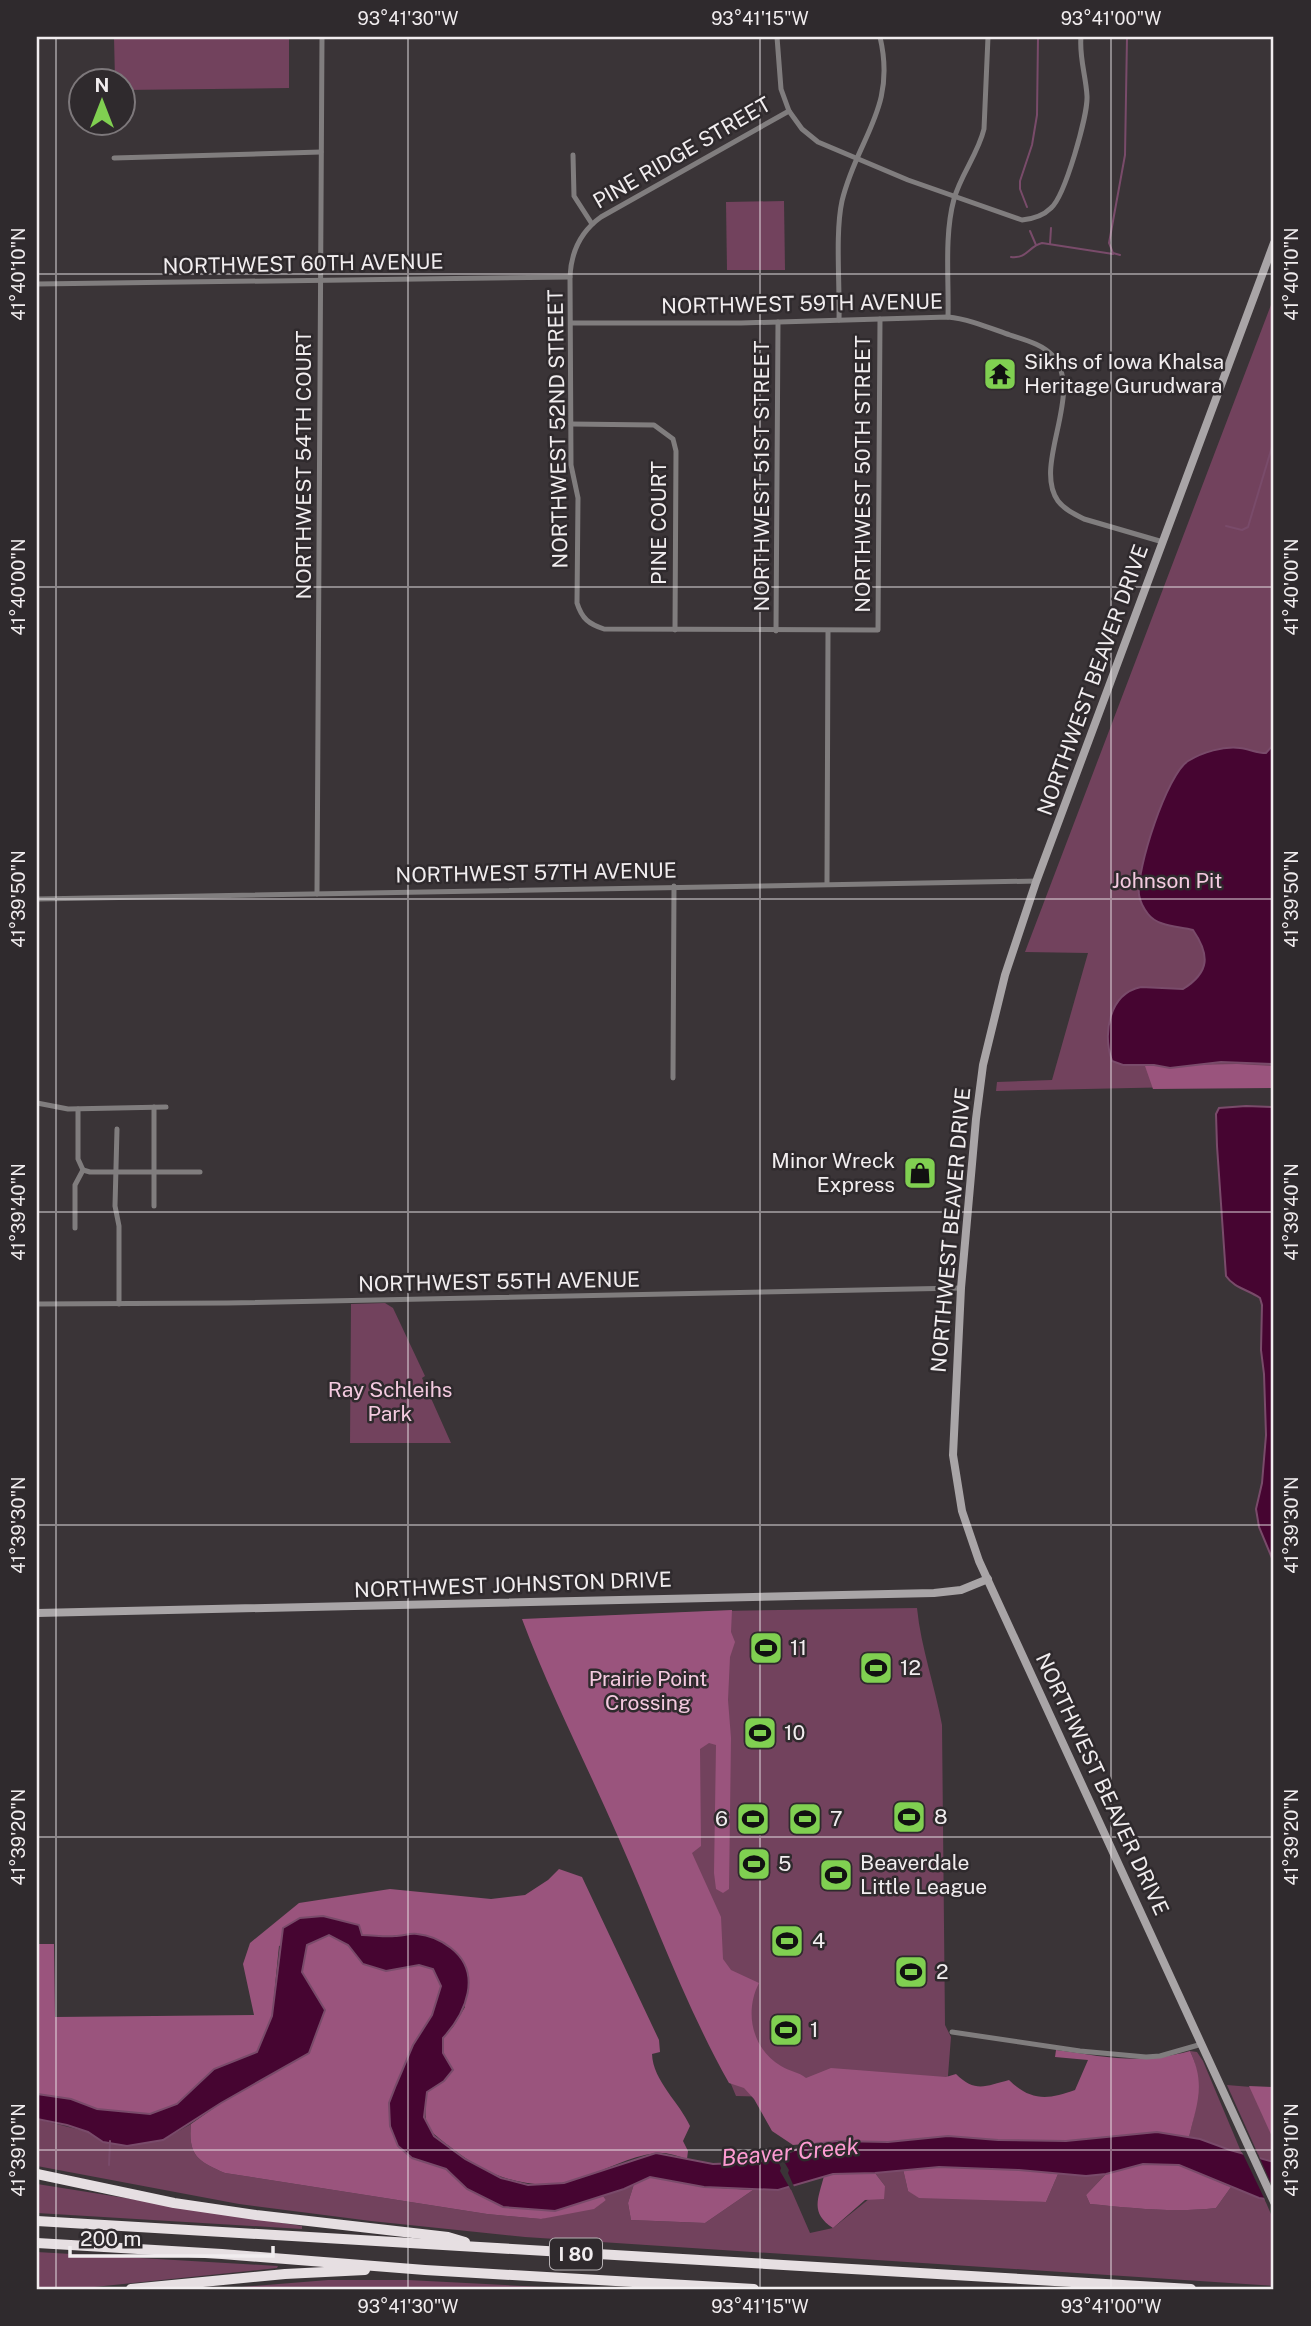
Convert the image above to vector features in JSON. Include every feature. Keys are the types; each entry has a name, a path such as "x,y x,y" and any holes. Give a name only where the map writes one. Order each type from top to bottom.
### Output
{"highway":[{"path":"37,2174 174,2203 448,2237 482,2248"},
{"name":"I 80","path":"37,2221 1191,2289"},
{"name":"I 80","path":"37,2243 222,2253 425,2270 754,2289"},
{"path":"131,2289 285,2274 425,2270"}],"main road":[{"name":"NORTHWEST BEAVER DRIVE","path":"1274,243 1037,881 1005,975 983,1065 976,1119 961,1288 953,1455 962,1511 988,1580 1274,2202"},
{"name":"NORTHWEST JOHNSTON DRIVE","path":"37,1613 934,1593 961,1590 988,1580"}],"street":[{"name":"NORTHWEST 54TH COURT","path":"317,894 321,37"},
{"path":"778,37 781,89 789,111 802,129 818,142 908,180 1021,220 1040,216 1052,208 1060,194 1087,113 1087,96 1079,50 1081,37"},
{"name":"NORTHWEST 50TH STREET","path":"839,320 840,214 844,195 884,92 886,66 880,37"},
{"path":"948,317 951,216 955,196 984,129 988,37"},
{"name":"PINE RIDGE STREET","path":"592,224 789,111"},
{"path":"114,158 321,152"},
{"path":"573,155 574,196 592,224"},
{"name":"NORTHWEST 52ND STREET","path":"592,224 577,243 570,264 571,465 578,498 577,603 581,615 590,625 604,629 675,630"},
{"name":"NORTHWEST 60TH AVENUE","path":"37,284 570,277"},
{"name":"NORTHWEST 59TH AVENUE","path":"572,323 948,317 964,319 1031,342 1054,357 1064,384 1051,469 1053,491 1057,500 1084,519 1163,542"},
{"name":"NORTHWEST 50TH STREET","path":"827,883 828,631 878,630 880,319"},
{"name":"NORTHWEST 51ST STREET","path":"776,631 778,321"},
{"name":"PINE COURT","path":"571,424 654,425 673,439 676,451 675,630"},
{"path":"675,630 828,631"},
{"name":"NORTHWEST 57TH AVENUE","path":"37,899 1037,881"},
{"path":"673,1079 674,886"},
{"path":"37,1103 78,1109 166,1107"},
{"path":"154,1107 154,1206"},
{"path":"78,1109 78,1159 83,1170"},
{"path":"117,1129 115,1206 119,1226 119,1304"},
{"path":"83,1170 200,1172"},
{"path":"75,1228 76,1182 83,1170"},
{"name":"NORTHWEST 55TH AVENUE","path":"37,1304 961,1288"},
{"path":"952,2032 1128,2056 1160,2056 1202,2044"}],"green space":[{"path":"114,37 289,37 289,88 136,90 136,66 115,66"},
{"path":"784,201 785,270 727,270 726,202"},
{"name":"Johnson Pit","path":"1274,297 1274,1085 996,1091 997,1082 1052,1080 1088,953 1025,952"},
{"path":"1145,1066 1274,1066 1274,1088 1153,1089"},
{"name":"Ray Schleihs Park","path":"385,1303 393,1308 425,1376 422,1378 451,1443 350,1443 351,1304"},
{"name":"Beaverdale Little League","path":"917,1608 942,1725 945,2025 951,2037 946,2101 736,2096 536,1619 721,1611"},
{"name":"Prairie Point Crossing","path":"732,1610 731,1632 735,1642 730,1657 728,1700 731,1738 729,1889 723,1893 716,1889 716,1745 709,1743 700,1749 701,1846 692,1853 721,1917 723,1959 731,1970 759,1983 754,1994 752,2018 757,2040 763,2050 781,2066 806,2078 831,2068 946,2077 956,2074 975,2086 1009,2080 1024,2092 1040,2097 1056,2096 1075,2090 1088,2060 1055,2057 1056,2050 1139,2059 1190,2051 1199,2084 1189,2137 1157,2132 1066,2141 948,2136 888,2142 837,2141 793,2145 772,2131 754,2099 744,2088 729,2083 684,1993 522,1619"},
{"path":"559,1869 582,1877 659,2040 660,2052 652,2054 657,2073 690,2126 683,2141 688,2151 687,2159 656,2153 626,2160 579,2179 545,2184 497,2175 467,2159 431,2131 425,2113 427,2092 444,2081 443,2038 465,2007 416,1934 392,1937 362,1935 359,1925 279,1946 272,2016 257,2052 214,2069 177,2104 150,2114 97,2109 71,2099 37,2094 37,1944 54,1944 55,2017 254,2015 243,1964 250,1943 299,1903 390,1889 491,1899 525,1895"},
{"path":"329,1935 348,1945 363,1964 386,1971 419,1965 433,1969 441,1986 432,2015 413,2045 406,2063 412,2158 446,2169 467,2189 555,2211 603,2196 606,2200 594,2209 541,2219 487,2214 225,2173 202,2161 193,2150 191,2124 221,2103 309,2053 312,1990 302,1972 307,1945"},
{"path":"1190,2051 1197,2052 1203,2061 1242,2154 1189,2137 1198,2083"},
{"path":"1227,2085 1274,2089 1274,2190"},
{"path":"1249,2086 1274,2087 1274,2141"},
{"path":"37,2119 88,2132 103,2142 163,2140 191,2124 191,2143 197,2156 225,2173 487,2214 541,2219 606,2200 603,2196 634,2184 628,2203 631,2220 705,2223 753,2190 779,2190 790,2187 810,2233 833,2228 885,2186 875,2173 903,2169 908,2191 1046,2202 1058,2174 1106,2174 1086,2195 1090,2204 1153,2209 1216,2208 1231,2187 1264,2198 1274,2221 1274,2286 525,2237 239,2204 37,2166"},
{"path":"1143,2164 1179,2165 1231,2187 1216,2208 1169,2210 1090,2204 1086,2195 1106,2174"},
{"path":"939,2167 1058,2174 1046,2202 919,2198 908,2191 903,2169"},
{"path":"875,2173 885,2186 884,2199 865,2200 833,2228 821,2217 818,2205 824,2176"},
{"path":"650,2177 704,2187 753,2190 705,2223 631,2220 628,2203 634,2184"},
{"path":"37,2184 302,2226 302,2229 37,2213"},
{"path":"37,2252 278,2266 75,2289 37,2289"},
{"path":"328,2280 408,2280 581,2289 217,2289"}],"water":[{"path":"1274,744 1274,1064 1221,1062 1170,1068 1123,1065 1112,1061 1109,1028 1115,1006 1121,998 1141,987 1183,989 1192,983 1203,969 1202,947 1193,930 1163,924 1152,918 1139,895 1142,865 1154,824 1171,784 1188,761 1200,755 1234,748 1266,753"},
{"path":"1274,1107 1274,1563 1259,1527 1256,1509 1262,1483 1266,1435 1261,1350 1262,1305 1260,1298 1237,1286 1226,1276 1217,1146 1216,1114 1219,1108"},
{"name":"Beaver Creek","path":"323,1916 359,1925 362,1935 426,1936 447,1945 461,1958 469,1981 468,1993 458,2017 443,2038 443,2053 453,2070 444,2081 427,2092 424,2117 434,2136 465,2159 501,2178 528,2185 564,2183 656,2153 713,2164 738,2163 768,2160 808,2145 837,2141 888,2142 948,2136 1066,2141 1157,2132 1200,2139 1274,2162 1274,2200 1259,2198 1179,2165 1143,2164 1106,2174 1086,2176 939,2167 833,2174 778,2190 704,2187 650,2177 624,2189 555,2211 503,2207 467,2189 446,2169 412,2158 398,2146 390,2126 389,2103 413,2045 432,2015 441,1986 433,1969 419,1965 386,1971 363,1964 348,1945 329,1935 307,1945 302,1972 325,2010 309,2053 163,2140 127,2146 103,2142 88,2132 37,2119 37,2094 71,2099 97,2109 150,2114 177,2104 214,2069 257,2052 272,2016 283,1928 300,1918"}],"pier":[{"path":"1241,2150 1258,2154 1274,2190 1274,2203 1266,2202"},
{"path":"779,2153 789,2170 795,2189 791,2190 780,2171 775,2154"}],"waterway":[{"path":"1027,207 1020,181 1032,145 1037,115 1038,37"},
{"path":"1120,255 1113,253 1109,243 1125,155 1127,37"},
{"path":"1050,244 1051,228"},
{"path":"1030,231 1036,245"},
{"path":"1011,257 1021,256 1042,243 1113,254"},
{"path":"1226,526 1242,530 1248,527 1274,440"},
{"path":"109,2165 110,2141"}],"place":[{"name":"Sikhs of Iowa Khalsa Heritage Gurudwara","path":"1000,374"},
{"name":"Minor Wreck Express","path":"920,1173"},
{"name":"11","path":"766,1648"},
{"name":"12","path":"876,1668"},
{"name":"10","path":"760,1733"},
{"name":"8","path":"909,1817"},
{"name":"6","path":"753,1819"},
{"name":"7","path":"805,1819"},
{"name":"5","path":"754,1864"},
{"name":"Beaverdale Little League","path":"836,1875"},
{"name":"4","path":"787,1941"},
{"name":"2","path":"911,1972"},
{"name":"1","path":"786,2030"}]}
